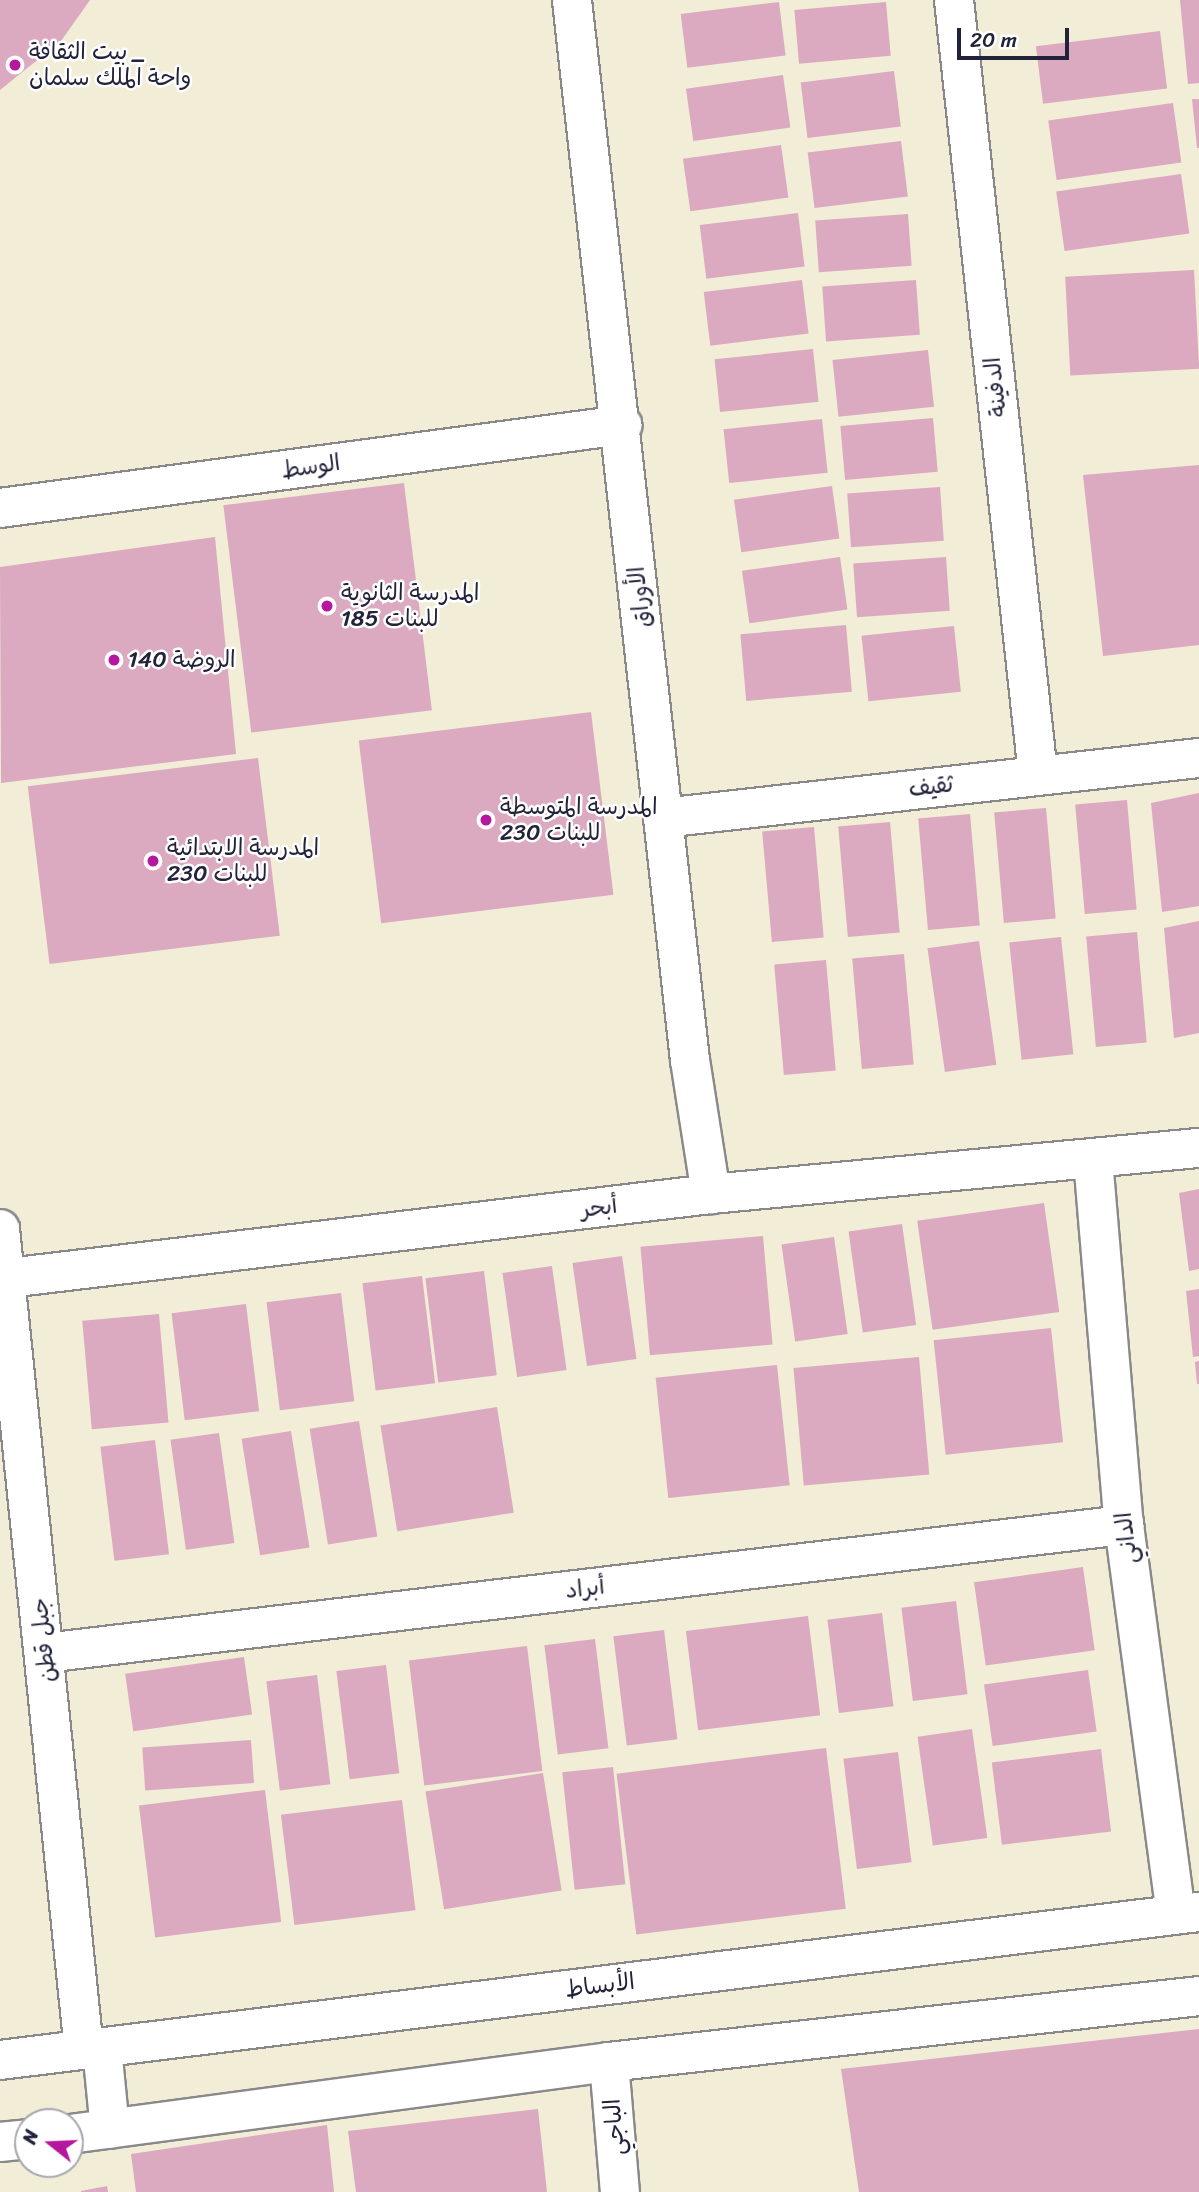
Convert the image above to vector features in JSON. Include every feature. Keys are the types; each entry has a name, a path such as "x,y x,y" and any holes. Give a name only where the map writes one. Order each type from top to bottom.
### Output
{"street":[{"name":"الأوراق","path":"572,0 622,425 690,1060 711,1194"},
{"name":"الدفينة","path":"954,0 1038,774"},
{"name":"الوسط","path":"0,508 622,425"},
{"name":"ثقيف","path":"663,818 1199,758"},
{"name":"أبحر","path":"3,1279 711,1194 1199,1148"},
{"name":"الداني","path":"1093,1159 1124,1525 1187,1913"},
{"name":"جبل قطن","path":"0,1229 3,1279 45,1653 93,2049 110,2129"},
{"name":"أبراد","path":"45,1653 1124,1525"},
{"name":"الأبساط","path":"0,2060 1187,1913"},
{"path":"84,2132 610,2062 1199,1996"},
{"name":"الباجي","path":"610,2062 620,2192"}],"building":[{"name":"بيت الثقافة _ واحة الملك سلمان","path":"0,0 90,0 61,41 0,90"},
{"path":"1180,0 1199,0 1199,83 1188,84"},
{"path":"779,2 786,56 687,68 681,14"},
{"path":"886,2 891,56 799,64 794,10"},
{"path":"1160,31 1167,89 1043,104 1036,46"},
{"path":"894,71 901,127 808,138 801,82"},
{"path":"783,75 790,127 693,141 686,89"},
{"path":"1192,99 1199,99 1199,148 1197,148"},
{"path":"1173,103 1181,162 1057,180 1048,121"},
{"path":"901,141 908,197 815,208 808,152"},
{"path":"781,145 788,197 690,211 683,159"},
{"path":"1181,174 1189,233 1065,251 1056,192"},
{"path":"798,213 805,267 706,279 700,225"},
{"path":"908,214 912,266 819,272 815,220"},
{"path":"1194,270 1199,369 1070,376 1065,277"},
{"path":"802,280 809,334 710,346 704,292"},
{"path":"916,280 920,335 826,341 822,287"},
{"path":"813,349 819,402 720,412 715,359"},
{"path":"928,350 934,407 838,417 833,360"},
{"path":"933,418 938,472 845,480 840,426"},
{"path":"822,419 828,473 729,483 724,429"},
{"path":"1199,465 1199,645 1103,656 1083,475"},
{"name":"المدرسة الثانوية 185 للبنات","path":"404,483 432,710 251,732 223,505"},
{"path":"832,486 839,538 741,552 734,500"},
{"path":"940,487 944,541 851,547 847,493"},
{"name":"الروضة 140","path":"215,537 236,754 1,783 0,567"},
{"path":"840,557 847,609 749,623 742,571"},
{"path":"946,557 950,611 857,617 853,563"},
{"path":"846,625 852,692 746,701 740,634"},
{"path":"954,626 961,692 868,701 862,636"},
{"name":"المدرسة المتوسطة 230 للبنات","path":"591,712 613,895 381,923 359,741"},
{"name":"المدرسة الابتدائية 230 للبنات","path":"258,758 280,936 50,964 28,786"},
{"path":"1199,793 1199,906 1162,912 1151,803"},
{"path":"1127,800 1137,910 1085,914 1075,805"},
{"path":"1046,808 1056,919 1004,923 994,813"},
{"path":"970,814 980,926 928,930 918,819"},
{"path":"890,822 900,933 848,937 838,827"},
{"path":"814,827 824,938 772,942 762,832"},
{"path":"1199,921 1199,1033 1174,1038 1164,928"},
{"path":"1137,932 1147,1043 1096,1047 1086,936"},
{"path":"1061,937 1073,1054 1022,1060 1009,942"},
{"path":"979,941 996,1065 945,1072 928,948"},
{"path":"904,954 914,1065 862,1069 852,959"},
{"path":"826,960 836,1071 784,1075 774,965"},
{"path":"1199,1189 1199,1269 1189,1271 1179,1193"},
{"path":"1044,1203 1059,1312 933,1330 917,1221"},
{"path":"902,1224 916,1325 863,1333 849,1232"},
{"path":"763,1236 772,1345 650,1355 640,1247"},
{"path":"834,1237 848,1334 795,1341 782,1244"},
{"path":"622,1256 636,1359 587,1366 572,1263"},
{"path":"552,1266 567,1370 517,1377 502,1273"},
{"path":"484,1271 497,1375 438,1382 425,1278"},
{"path":"422,1276 435,1383 376,1391 362,1283"},
{"path":"1199,1289 1199,1356 1193,1357 1186,1291"},
{"path":"341,1293 354,1401 280,1410 267,1302"},
{"path":"246,1304 259,1411 185,1420 172,1313"},
{"path":"159,1314 168,1423 92,1429 82,1321"},
{"path":"1051,1328 1063,1442 946,1455 934,1340"},
{"path":"919,1357 929,1475 804,1486 793,1368"},
{"path":"1199,1361 1199,1384 1197,1384 1195,1362"},
{"path":"777,1365 790,1485 668,1498 656,1378"},
{"path":"497,1407 514,1513 397,1531 380,1425"},
{"path":"359,1421 377,1537 328,1544 310,1429"},
{"path":"291,1431 309,1548 260,1555 242,1439"},
{"path":"219,1433 234,1543 186,1550 170,1440"},
{"path":"155,1440 169,1554 114,1561 100,1447"},
{"path":"1083,1567 1095,1650 986,1665 974,1582"},
{"path":"956,1601 967,1694 913,1701 901,1608"},
{"path":"882,1613 893,1706 839,1713 827,1620"},
{"path":"808,1616 820,1715 698,1730 686,1631"},
{"path":"664,1630 677,1739 627,1745 613,1636"},
{"path":"595,1639 608,1748 558,1754 544,1645"},
{"path":"527,1646 542,1771 424,1786 409,1661"},
{"path":"244,1657 252,1714 133,1731 125,1674"},
{"path":"386,1665 399,1773 350,1779 336,1671"},
{"path":"1088,1670 1097,1731 993,1746 984,1685"},
{"path":"317,1675 330,1784 280,1790 266,1681"},
{"path":"972,1729 987,1838 933,1846 918,1737"},
{"path":"251,1740 254,1783 145,1790 142,1748"},
{"path":"826,1748 846,1909 636,1935 617,1774"},
{"path":"1101,1749 1111,1831 1002,1845 992,1762"},
{"path":"898,1752 912,1862 857,1869 843,1759"},
{"path":"613,1767 625,1884 575,1890 562,1772"},
{"path":"543,1773 562,1891 444,1909 425,1792"},
{"path":"265,1790 281,1922 155,1937 139,1805"},
{"path":"402,1800 416,1910 294,1925 281,1815"},
{"path":"1199,2029 1199,2192 859,2192 841,2069"},
{"path":"538,2109 547,2192 356,2192 348,2131"},
{"path":"327,2125 334,2192 136,2192 131,2154"},
{"path":"107,2186 108,2192 81,2192 81,2191"}],"place":[{"name":"بيت الثقافة _ واحة الملك سلمان","path":"15,65"},
{"name":"المدرسة الثانوية 185 للبنات","path":"327,606"},
{"name":"الروضة 140","path":"114,660"},
{"name":"المدرسة المتوسطة 230 للبنات","path":"486,820"},
{"name":"المدرسة الابتدائية 230 للبنات","path":"153,861"}]}
